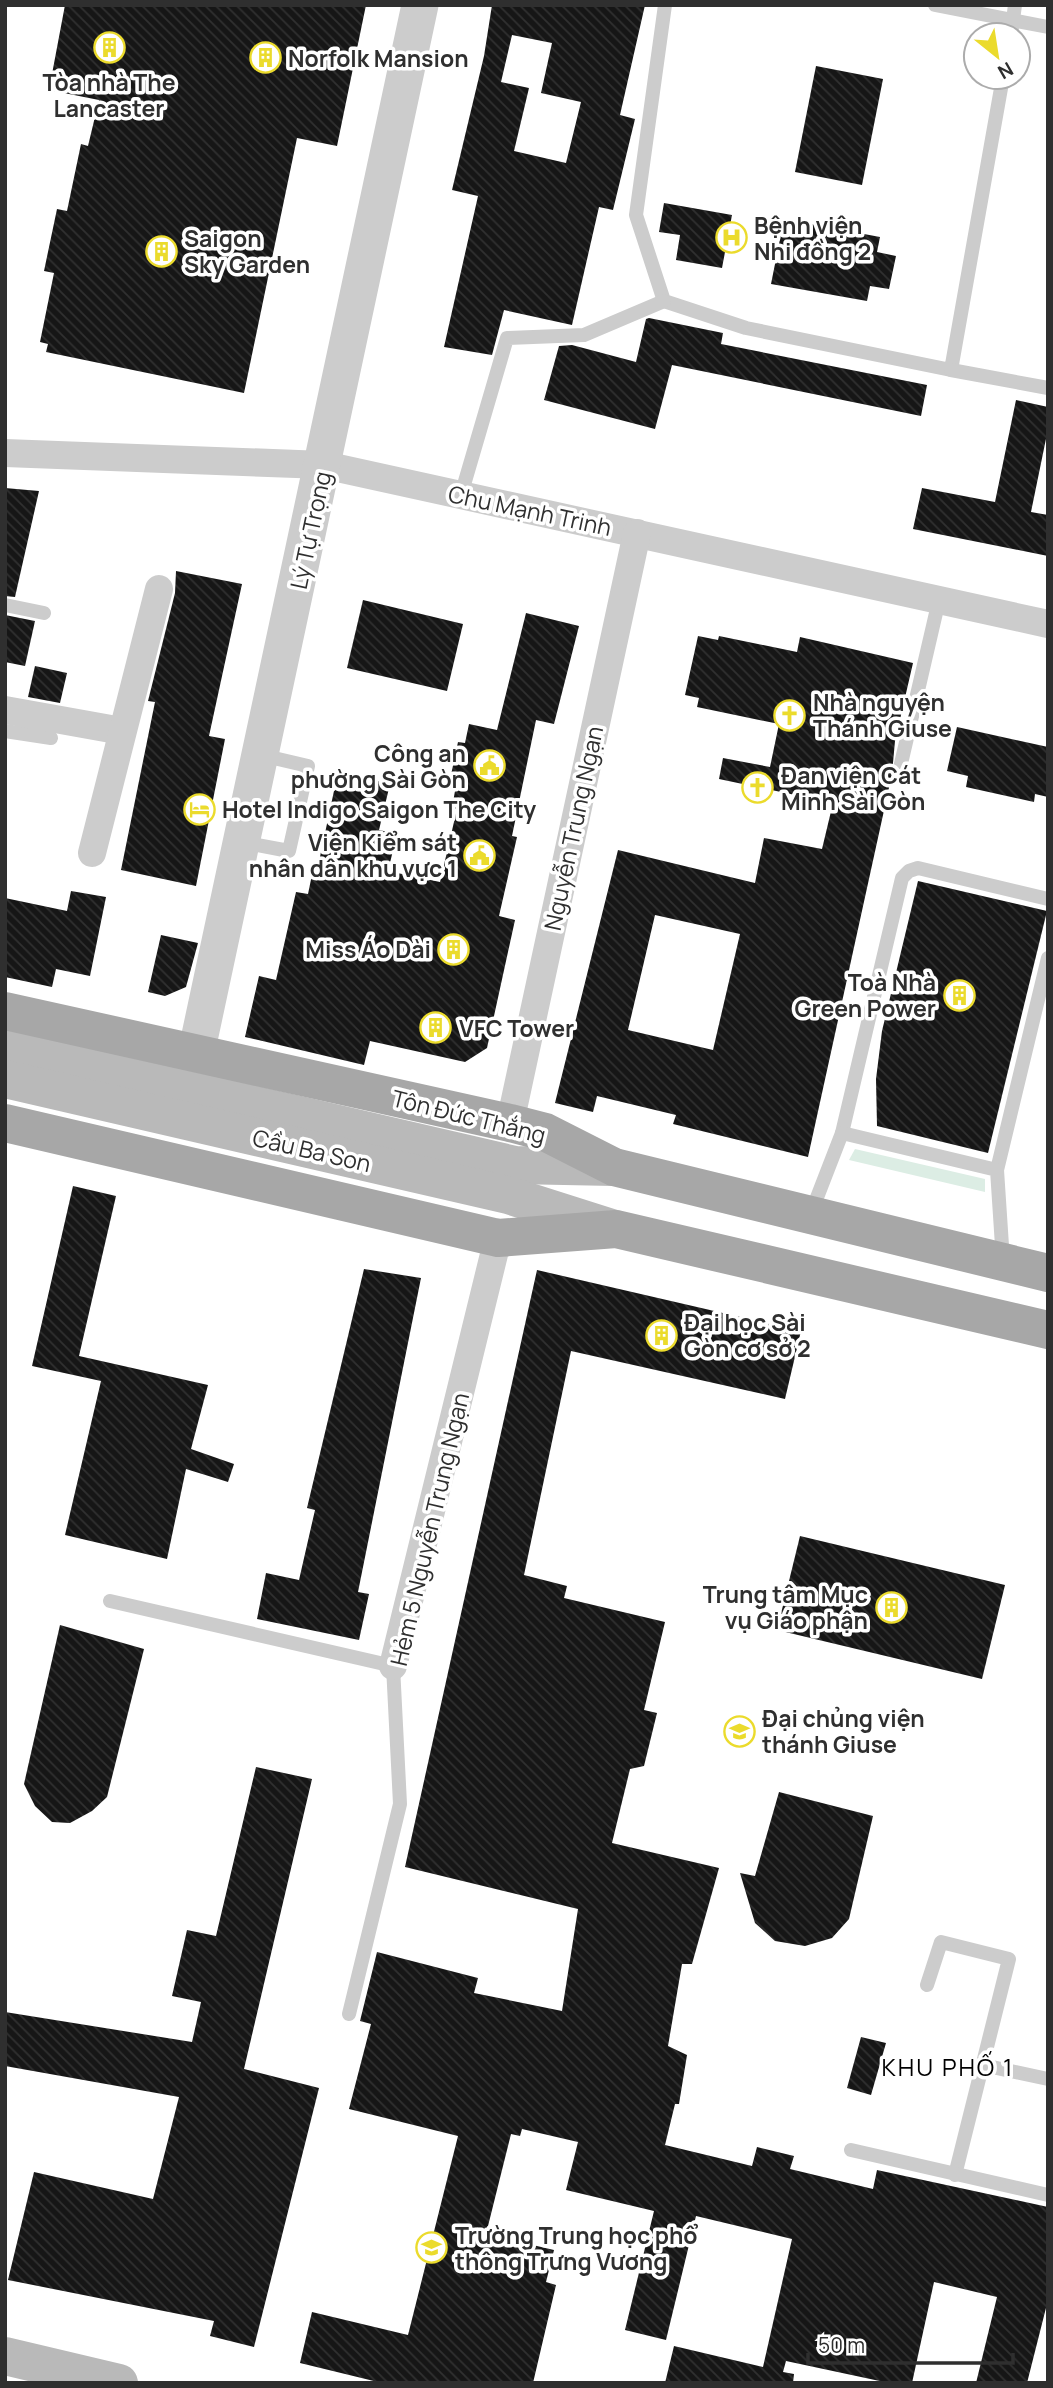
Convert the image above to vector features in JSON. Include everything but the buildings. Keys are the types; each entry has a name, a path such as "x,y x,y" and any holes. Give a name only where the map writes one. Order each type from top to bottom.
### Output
{"main road":[{"name":"Tôn Đức Thắng","path":"5,1011 510,1123 545,1132 614,1167 1048,1273"},
{"name":"Cầu Ba Son","path":"5,1047 512,1180 616,1229"},
{"name":"Cầu Ba Son","path":"5,1079 512,1180 614,1167"},
{"path":"5,1123 498,1238 616,1229 1048,1330"},
{"path":"5,2356 118,2383"}],"street":[{"name":"Lý Tự Trọng","path":"196,1054 324,465 420,5"},
{"name":"Chu Mạnh Trinh","path":"5,453 324,465 1048,624"},
{"name":"Nguyễn Trung Ngạn","path":"510,1123 637,533"},
{"path":"92,853 159,589"},
{"path":"5,710 122,731"},
{"name":"Hẻm 5 Nguyễn Trung Ngạn","path":"393,1665 498,1238"}],"lane":[{"path":"664,301 636,215 665,5"},
{"path":"935,5 989,21"},
{"path":"951,370 1001,91"},
{"path":"461,495 508,338 584,335 664,301 746,328 1048,388"},
{"path":"900,768 939,600"},
{"path":"5,605 44,613"},
{"path":"5,731 51,738"},
{"path":"242,842 289,851 308,766 261,755"},
{"path":"810,1217 842,1133 902,878 909,870 918,868 1048,899"},
{"path":"1003,1262 997,1170 1048,958"},
{"path":"842,1133 997,1170"},
{"path":"110,1601 393,1665"},
{"name":"Hẻm 5 Nguyễn Trung Ngạn","path":"349,2014 400,1804 393,1665"},
{"path":"927,1985 941,1942 1009,1959 955,2175"},
{"path":"984,2065 1048,2079"},
{"path":"851,2150 1048,2195"}],"shaded area":[{"path":"855,1149 985,1179 985,1192 849,1160"}],"place":[{"name":"Tòa nhà The Lancaster","path":"109,48"},
{"name":"Norfolk Mansion","path":"265,58"},
{"name":"Bệnh viện Nhi đồng 2","path":"731,238"},
{"name":"Saigon Sky Garden","path":"161,251"},
{"name":"Nhà nguyện Thánh Giuse","path":"790,715"},
{"name":"Công an phường Sài Gòn","path":"489,766"},
{"name":"Đan viện Cát Minh Sài Gòn","path":"758,788"},
{"name":"Hotel Indigo Saigon The City","path":"199,809"},
{"name":"Viện Kiểm sát nhân dân khu vực 1","path":"480,855"},
{"name":"Miss Áo Dài","path":"454,949"},
{"name":"Toà Nhà Green Power","path":"959,995"},
{"name":"VFC Tower","path":"436,1028"},
{"name":"Đại học Sài Gòn cơ sở 2","path":"661,1335"},
{"name":"Trung tâm Mục vụ Giáo phận","path":"891,1607"},
{"name":"Đại chủng viện thánh Giuse","path":"739,1731"},
{"name":"Trường Trung học phổ thông Trưng Vương","path":"432,2248"}],"district":[{"name":"KHU PHỐ 1","path":"948,2066"}]}
